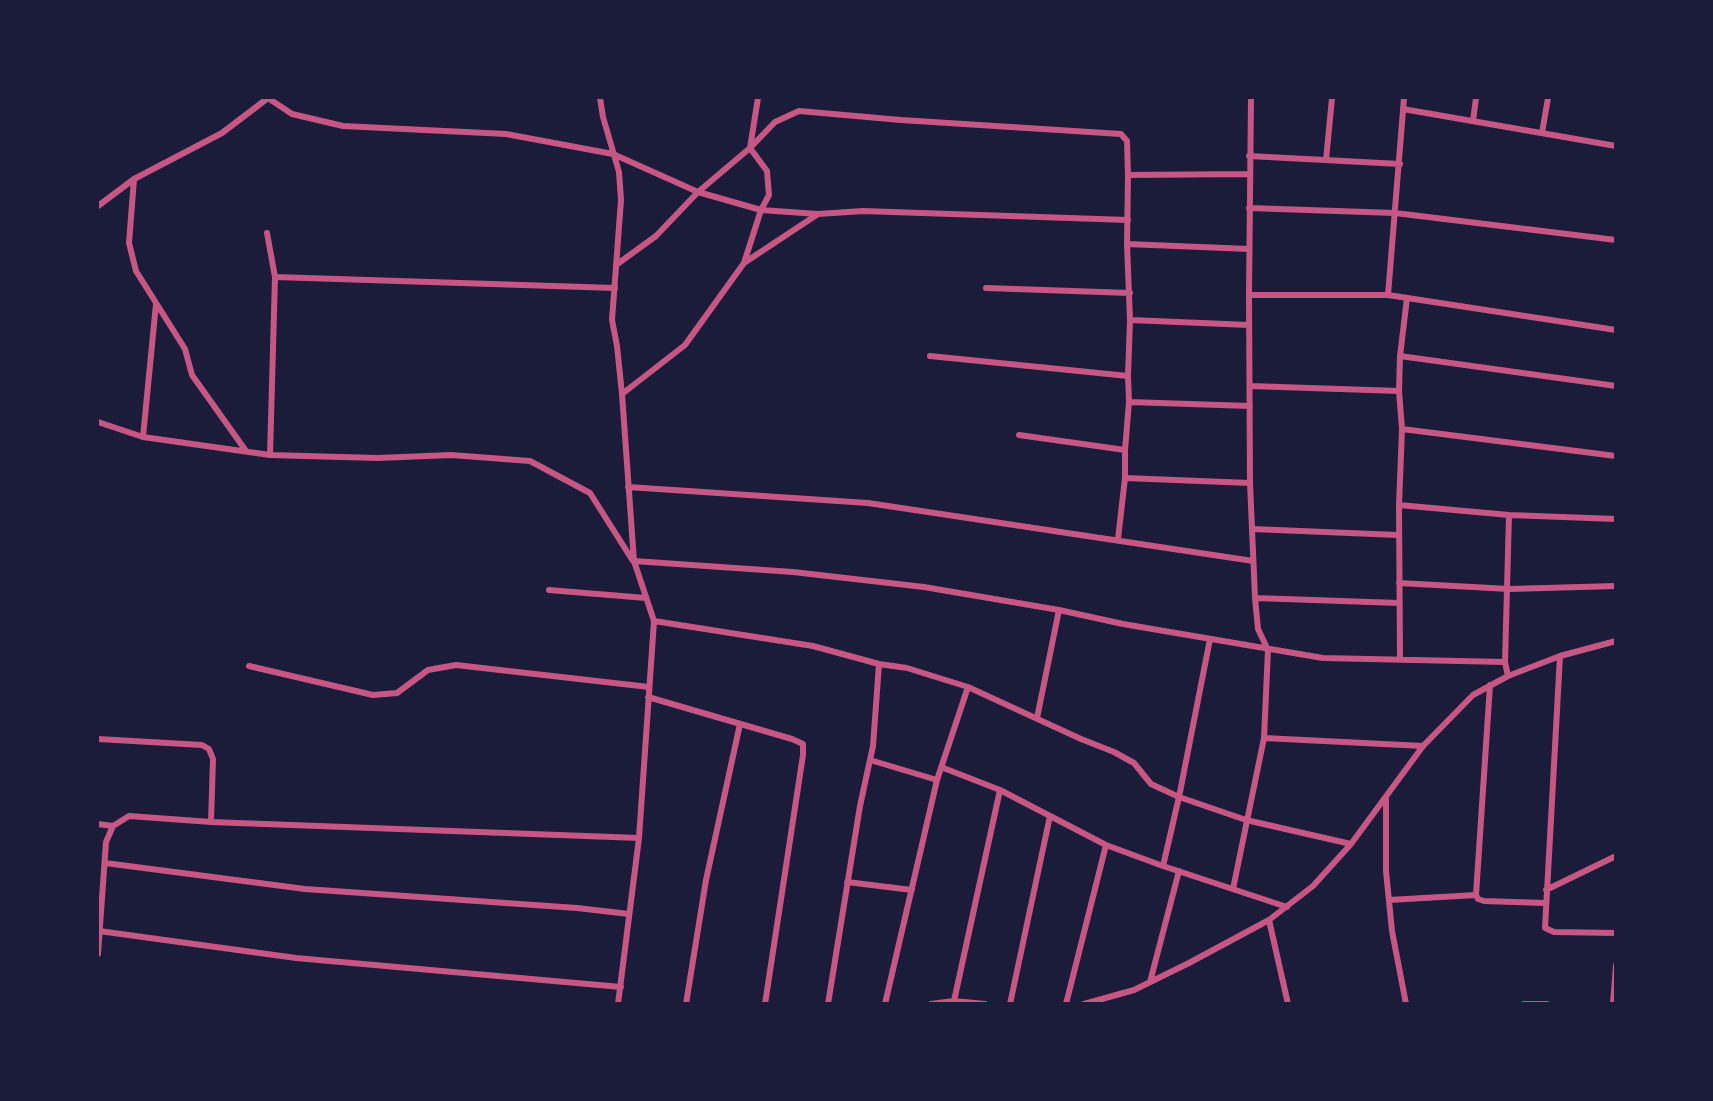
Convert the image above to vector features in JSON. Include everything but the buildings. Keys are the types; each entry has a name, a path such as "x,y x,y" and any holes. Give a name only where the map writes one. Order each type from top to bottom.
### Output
{"street":[{"path":"98,206 134,179 222,133 268,98 292,114 343,126 507,134 613,154 698,192 761,210 818,214 863,211 1128,220"},
{"path":"600,98 603,117 619,172 620,233 612,320 622,394 634,561 654,621 639,838 618,1004"},
{"path":"622,394 685,345 744,263 761,210 769,195 767,171 750,148 758,98"},
{"path":"1233,889 1264,738 1268,650 1258,628 1250,483 1248,295 1251,98"},
{"path":"1326,160 1332,98"},
{"path":"1388,295 1404,98"},
{"path":"1473,121 1476,98"},
{"path":"1542,133 1548,98"},
{"path":"1403,109 1616,146"},
{"path":"616,265 656,236 698,192 750,148 775,122 799,111 1121,134 1127,141 1130,320 1125,478 1118,539"},
{"path":"1249,156 1400,164"},
{"path":"1128,175 1249,174"},
{"path":"134,179 129,243 136,271 186,348 192,375 246,452"},
{"path":"1249,208 1395,213 1616,240"},
{"path":"744,263 818,214"},
{"path":"267,233 275,277 270,454"},
{"path":"1127,244 1249,249"},
{"path":"275,277 615,288"},
{"path":"986,288 1130,294"},
{"path":"1248,295 1388,295 1616,330"},
{"path":"1400,658 1398,535 1402,429 1399,391 1400,356 1407,298"},
{"path":"142,437 156,304"},
{"path":"1130,320 1249,325"},
{"path":"930,356 1128,376"},
{"path":"1400,356 1616,387"},
{"path":"1250,386 1399,391"},
{"path":"1129,402 1250,406"},
{"path":"98,422 142,437 246,452 378,458 451,455 530,461 590,493 634,561"},
{"path":"1402,429 1616,456"},
{"path":"1019,435 1125,450"},
{"path":"1125,478 1250,483"},
{"path":"628,487 868,503 1253,561"},
{"path":"1399,505 1509,515 1616,519"},
{"path":"1508,676 1505,662 1509,589 1509,515"},
{"path":"1252,529 1398,535"},
{"path":"634,561 793,572 924,587 1323,658 1505,662"},
{"path":"1399,583 1509,589 1616,586"},
{"path":"549,590 646,598"},
{"path":"1255,598 1399,603"},
{"path":"1037,718 1059,610"},
{"path":"654,621 813,646 879,664 907,668 968,687 1114,752 1134,763 1151,784 1179,798 1246,819 1351,844"},
{"path":"1163,866 1179,798 1210,639"},
{"path":"1084,1004 1134,990 1150,982 1269,920 1313,886 1351,844 1423,746 1473,695 1508,676 1560,656 1616,641"},
{"path":"1560,656 1545,928 1554,932 1616,933"},
{"path":"828,1004 847,882 870,760 879,664"},
{"path":"249,666 373,695 397,693 428,670 456,665 649,687"},
{"path":"1490,685 1476,895 1478,900 1484,901 1545,903"},
{"path":"885,1004 941,767 968,687"},
{"path":"648,697 803,744 765,1004"},
{"path":"686,1004 706,880 740,724"},
{"path":"1264,738 1423,746"},
{"path":"98,739 202,745 209,749 213,759 211,822"},
{"path":"870,760 938,780"},
{"path":"941,767 1000,790 1106,845 1287,906"},
{"path":"954,1001 1000,790"},
{"path":"1386,797 1386,871 1392,931 1406,1004"},
{"path":"98,954 106,842 113,826 129,816 211,822 639,838"},
{"path":"1010,1004 1050,816"},
{"path":"98,824 113,826"},
{"path":"1066,1004 1106,845"},
{"path":"1546,890 1616,856"},
{"path":"105,863 305,889 577,908 629,914"},
{"path":"1150,982 1179,871"},
{"path":"847,882 912,890"},
{"path":"1389,900 1476,895"},
{"path":"1269,920 1287,1004"},
{"path":"99,931 296,958 621,987"},
{"path":"1614,1002 1616,964"},
{"path":"930,1004 954,1001 986,1004"},
{"path":"1524,1004 1547,1004"}]}
